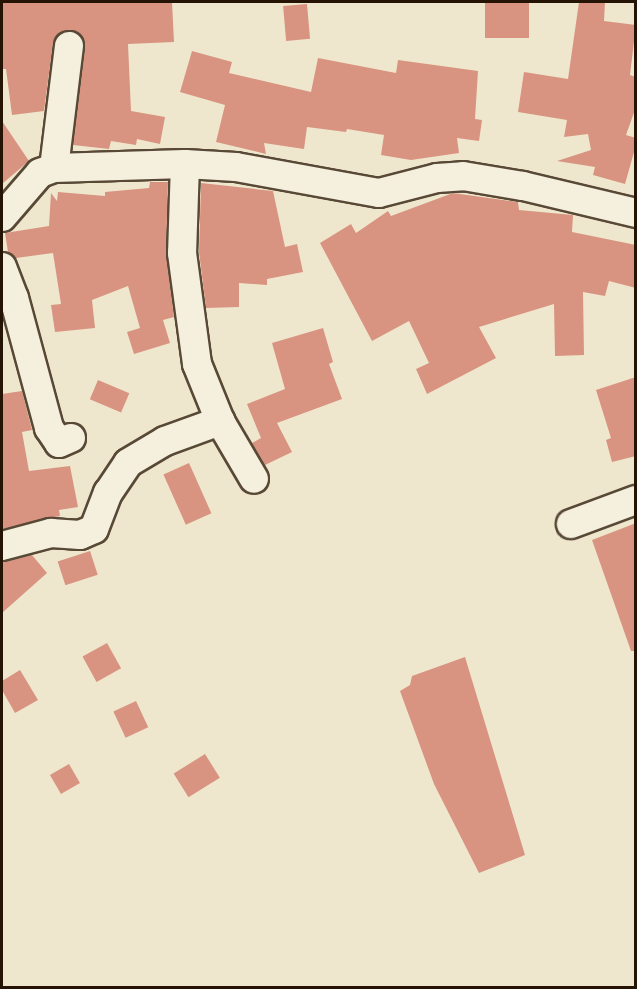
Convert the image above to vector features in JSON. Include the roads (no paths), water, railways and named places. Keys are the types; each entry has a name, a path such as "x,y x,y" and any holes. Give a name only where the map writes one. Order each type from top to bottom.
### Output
{"street":[{"path":"54,168 69,46"},
{"path":"185,164 182,253 189,318 203,383 220,421 254,479"},
{"path":"2,218 40,173 54,168 185,164 236,167 379,193 449,176 472,177 551,191 636,213"},
{"path":"2,267 14,298 48,428 58,443 71,438"},
{"path":"2,546 51,534 80,535 94,529 108,493 128,463 165,441 220,421"},
{"path":"571,524 636,500"}]}
